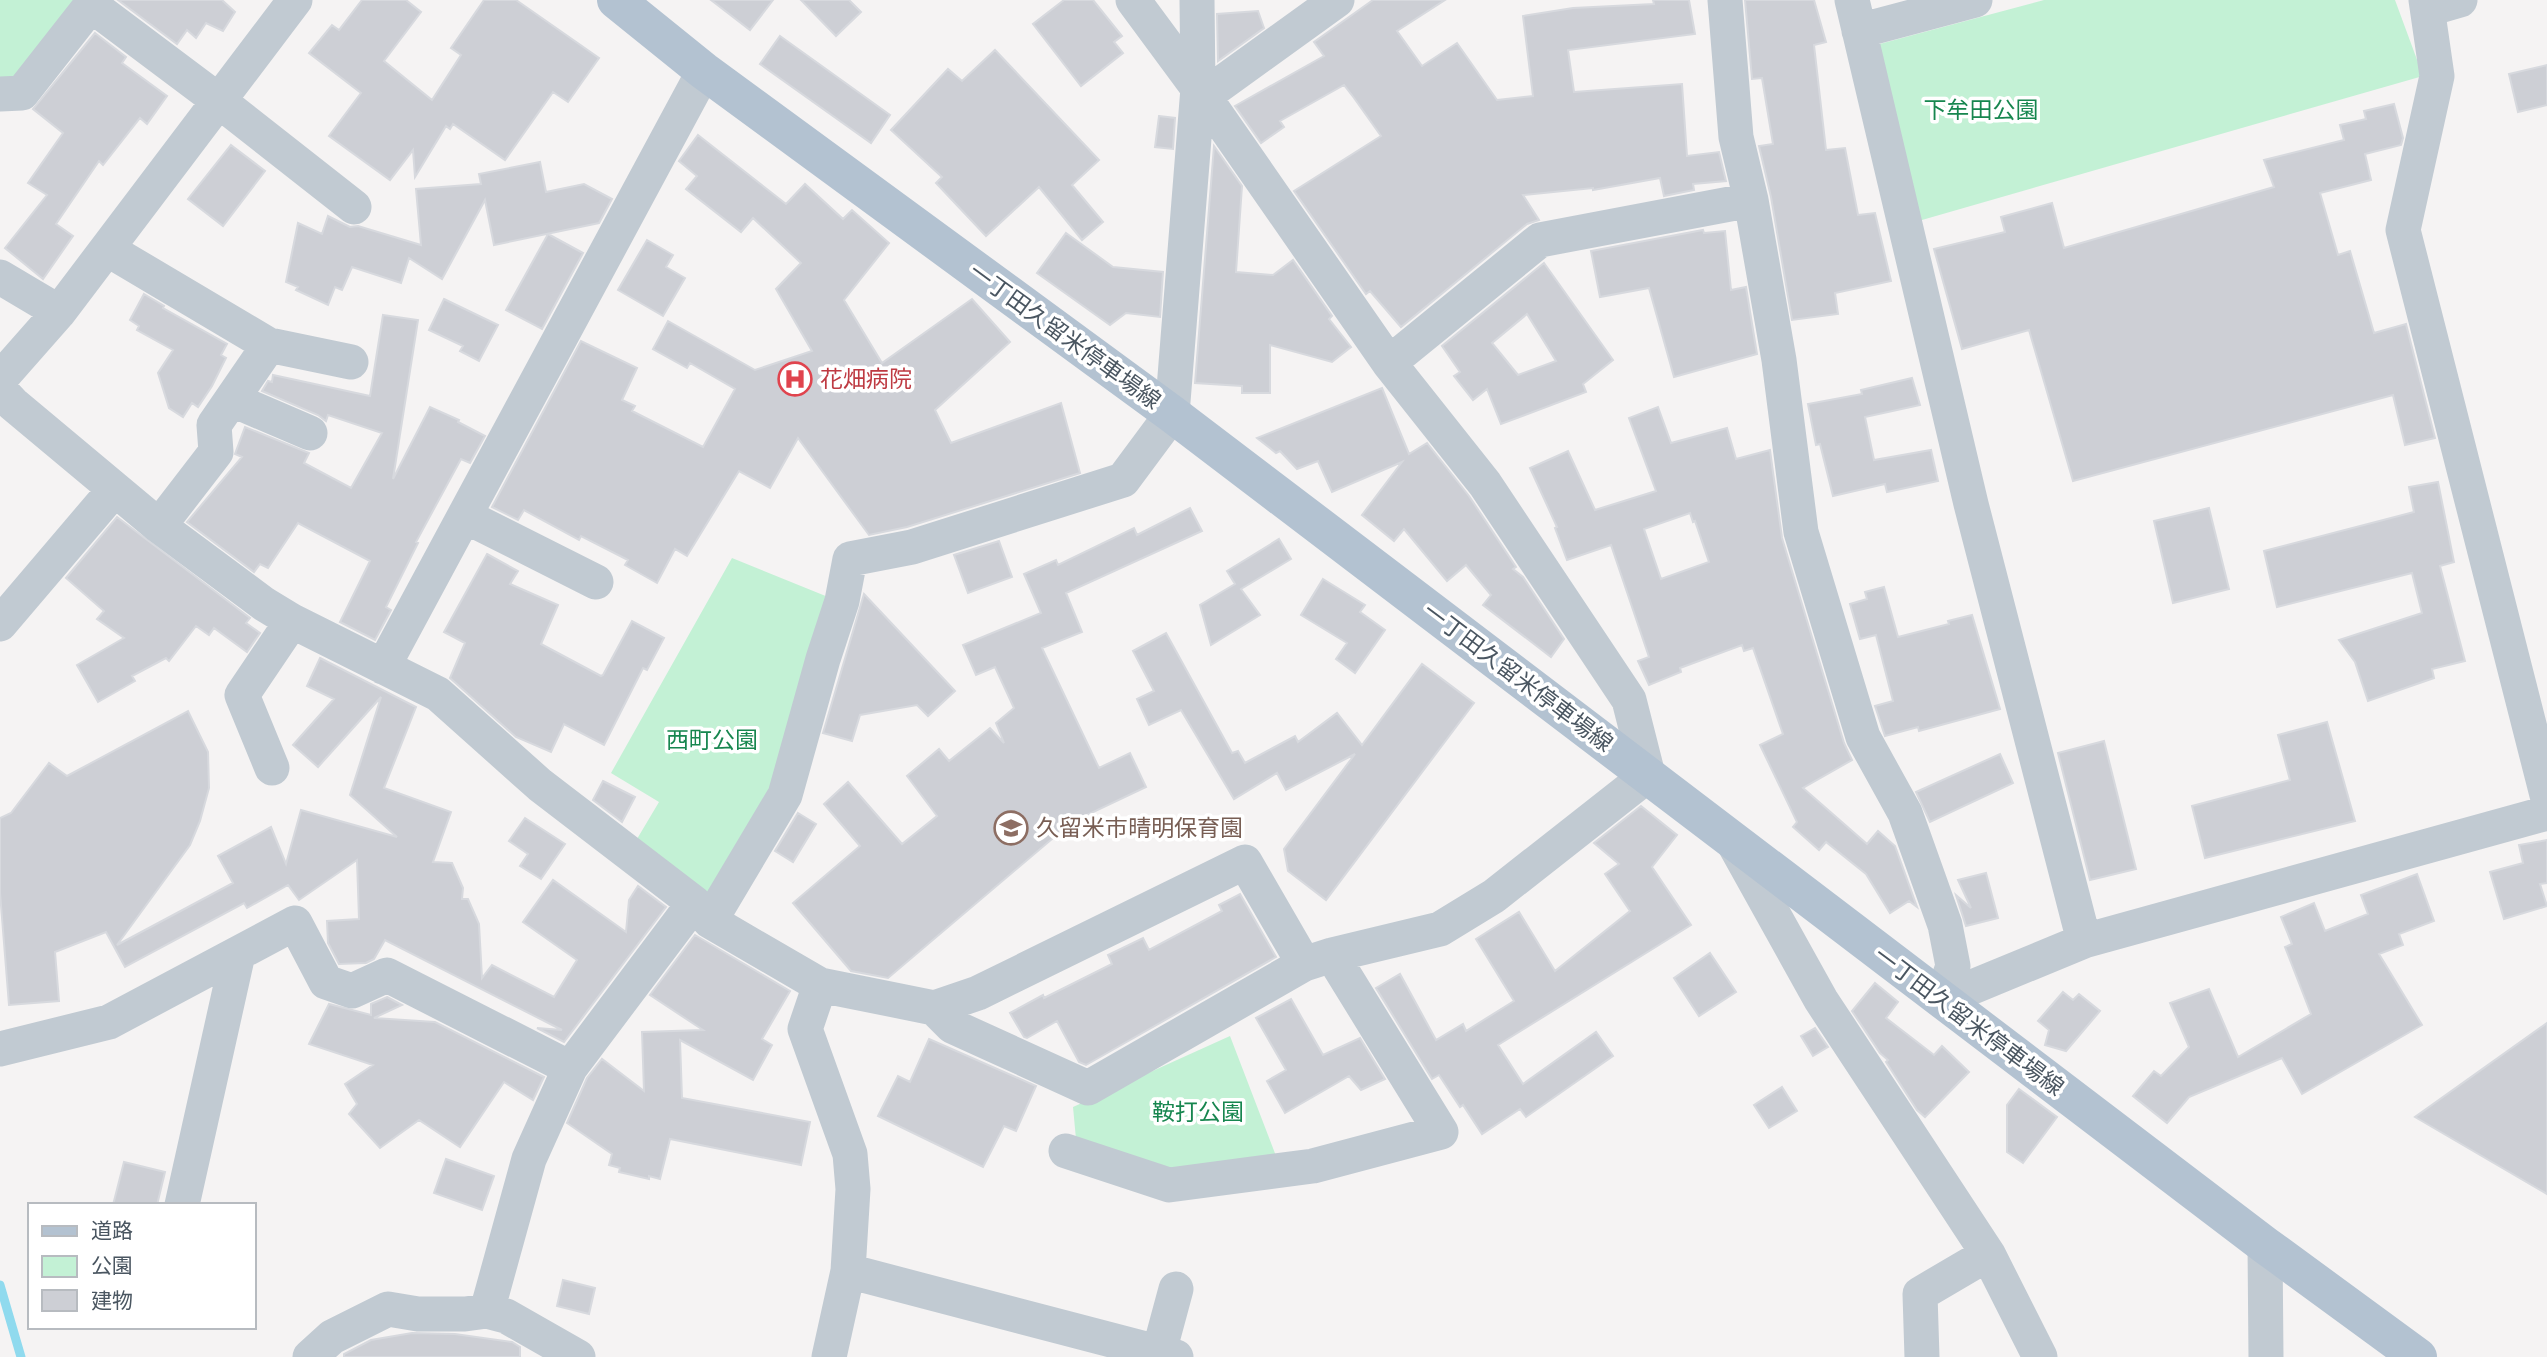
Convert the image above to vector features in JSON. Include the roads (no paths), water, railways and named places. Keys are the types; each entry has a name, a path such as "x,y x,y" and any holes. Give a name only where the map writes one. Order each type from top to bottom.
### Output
{"main road":[{"name":"一丁田久留米停車場線","path":"629,4 704,71 1172,414 2265,1245 2418,1357"}],"street":[{"path":"0,379 59,312 295,0"},
{"path":"934,1008 952,1026 1088,1088 1318,960 1440,929 1494,896 1648,775 1629,700 1485,484 1389,363 1201,92 1133,0"},
{"path":"487,1311 529,1159 570,1068 702,912 785,795 842,601 850,559 912,547 1123,481 1172,414 1201,92 1197,0"},
{"path":"1201,92 1337,0"},
{"path":"1725,0 1736,137 1751,200 1779,360 1801,532 1863,737 1905,813 1945,925 1954,966 1941,999"},
{"path":"1975,0 1855,15 1968,491 2084,941"},
{"path":"0,94 23,93 93,3 354,207"},
{"path":"2438,3 2437,76 2403,230 2547,795"},
{"path":"383,667 704,71"},
{"path":"1389,363 1540,240 1751,200"},
{"path":"107,249 269,345 351,362"},
{"path":"0,277 59,312"},
{"path":"159,526 216,452 214,425 269,345"},
{"path":"0,390 114,490 264,604 292,621 438,694 540,785 702,912 821,985 934,1008 978,993 1245,862 1441,1132 1313,1166 1170,1185 1066,1150"},
{"path":"233,400 310,433"},
{"path":"0,624 114,490"},
{"path":"465,516 596,582"},
{"path":"272,768 242,695 292,621"},
{"path":"1941,999 2084,941 2547,813"},
{"path":"1731,839 1821,1000 1988,1254 2040,1357"},
{"path":"0,1049 109,1022 295,923 326,982 352,991 387,975 570,1068"},
{"path":"181,1203 238,954"},
{"path":"821,985 805,1029 850,1154 853,1189 848,1270 829,1357"},
{"path":"2265,1245 2266,1357"},
{"path":"1922,1357 1920,1294 1988,1254"},
{"path":"848,1270 1165,1355 1176,1289"},
{"path":"310,1357 332,1337 388,1309 418,1314 487,1311 506,1316 578,1357"}],"waterway":[{"path":"0,1285 21,1357"}],"place":[{"name":"花畑病院","path":"795,379"},
{"name":"久留米市晴明保育園","path":"1011,828"}],"park label":[{"name":"下牟田公園","path":"1981,110"},
{"name":"西町公園","path":"712,740"},
{"name":"鞍打公園","path":"1198,1112"}]}
